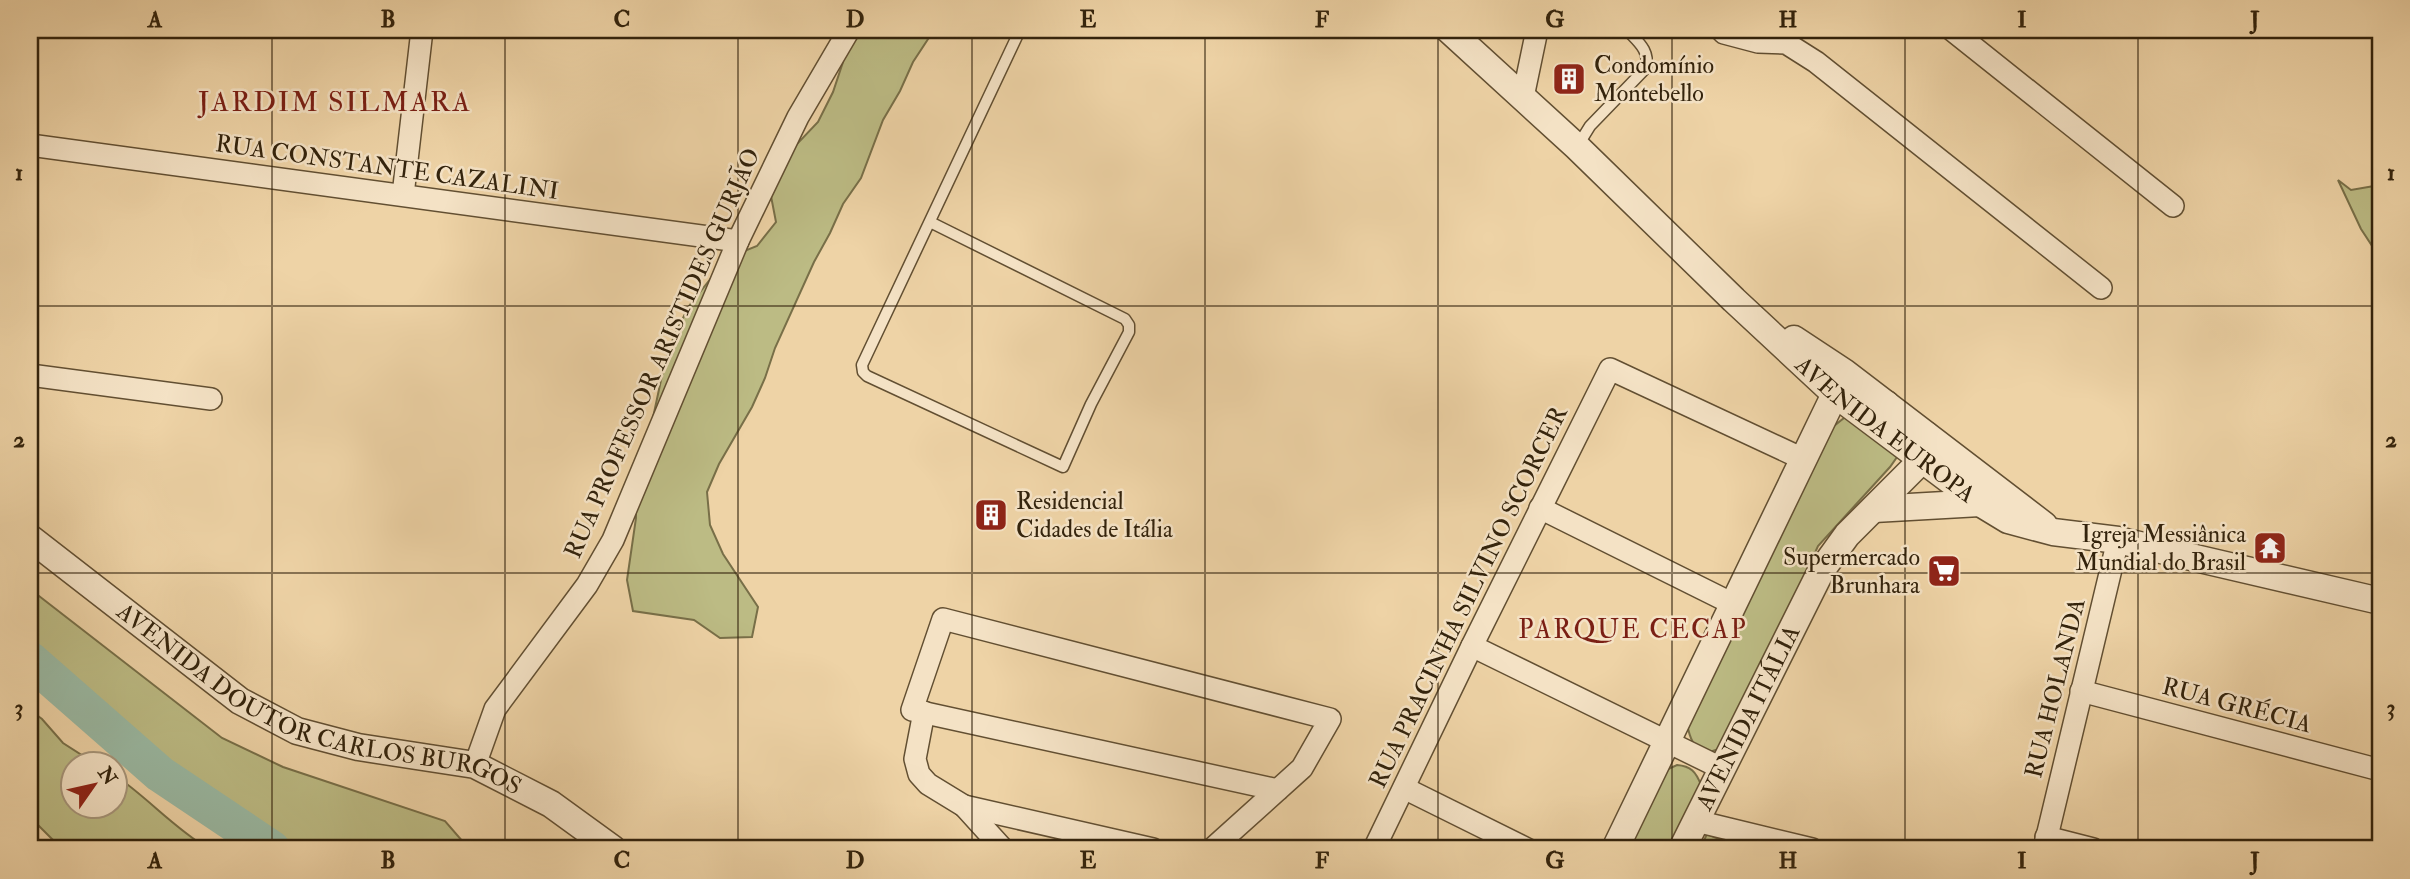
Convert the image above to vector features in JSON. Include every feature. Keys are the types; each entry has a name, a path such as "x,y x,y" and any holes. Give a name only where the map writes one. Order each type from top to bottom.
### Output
{"street":[{"path":"402,195 422,30"},
{"name":"RUA PROFESSOR ARISTIDES GURJÃO","path":"475,765 495,709 587,585 613,540 737,241 798,117 849,30"},
{"name":"AVENIDA EUROPA","path":"1448,30 1523,97 1835,394 1924,447 2053,532"},
{"path":"1523,97 1537,30"},
{"path":"1721,30 1758,42 1786,43 1816,62 2101,288"},
{"path":"1952,30 2173,206"},
{"name":"RUA CONSTANTE CAZALINI","path":"30,145 737,241"},
{"name":"AVENIDA EUROPA","path":"1734,300 1844,372 1886,404 1980,503 2008,520 2053,532 2118,540 2380,600"},
{"name":"RUA PRACINHA SILVINO SCORCER","path":"1373,845 1404,788 1610,369 1803,459"},
{"path":"30,375 211,399"},
{"path":"1615,849 1835,394 1849,389 1886,404"},
{"name":"AVENIDA ITÁLIA","path":"1682,849 1821,571 1847,535 1874,509 1924,447"},
{"path":"1874,509 1980,503"},
{"path":"1540,508 1733,604"},
{"name":"AVENIDA DOUTOR CARLOS BURGOS","path":"30,538 240,701 297,730 358,747 475,765 551,804 613,849"},
{"name":"RUA HOLANDA","path":"2045,843 2118,540"},
{"path":"1212,849 1303,768 1330,719 943,619 912,709 1278,789"},
{"path":"1472,646 1723,769"},
{"name":"RUA GRÉCIA","path":"2081,691 2380,769"},
{"path":"924,712 915,759 919,774 928,784 964,806 1003,849"},
{"path":"1404,788 1527,849"},
{"path":"964,806 1153,849"},
{"path":"1696,821 1732,840 1812,849"},
{"path":"2045,843 2093,849"}],"lane":[{"path":"930,222 1125,319 1129,325 1129,331 1091,404 1063,467 867,376 862,365 1020,30"},
{"path":"1577,148 1590,126 1646,68 1648,58 1643,47 1627,30"}],"shaded area":[{"path":"846,30 934,30 913,62 883,120 861,178 843,204 814,262 752,407 719,464 707,492 710,525 723,554 758,607 752,637 720,638 694,620 633,611 627,580 636,518 636,487 664,366 674,336 689,306 727,258 757,246 776,222 770,191 796,145 818,122 833,92 843,62"},
{"path":"2338,180 2351,190 2380,185 2380,258 2361,229"},
{"path":"1849,414 1894,445 1897,457 1818,546 1729,739 1719,749 1706,753 1693,742 1687,724 1834,426"},
{"path":"30,589 222,738 283,767 445,821 464,843 465,849 261,849 242,838 194,800 137,767 130,761 130,750 118,750 90,726 53,674 30,652"},
{"path":"30,710 42,719 63,743 74,750 60,750 60,820 130,820 130,787 209,849 62,849 30,817"},
{"path":"1677,765 1692,770 1701,785 1669,849 1626,849 1666,770"},
{"path":"1707,834 1726,842 1724,849 1700,849"}],"waterway":[{"path":"30,660 160,774 272,849"}],"place":[{"name":"Condomínio Montebello","path":"1569,79"},
{"name":"Residencial Cidades de Itália","path":"991,515"},
{"name":"Igreja Messiânica Mundial do Brasil","path":"2270,548"},
{"name":"Supermercado Brunhara","path":"1944,571"}],"district":[{"name":"JARDIM SILMARA","path":"335,101"},
{"name":"PARQUE CECAP","path":"1633,629"}]}
